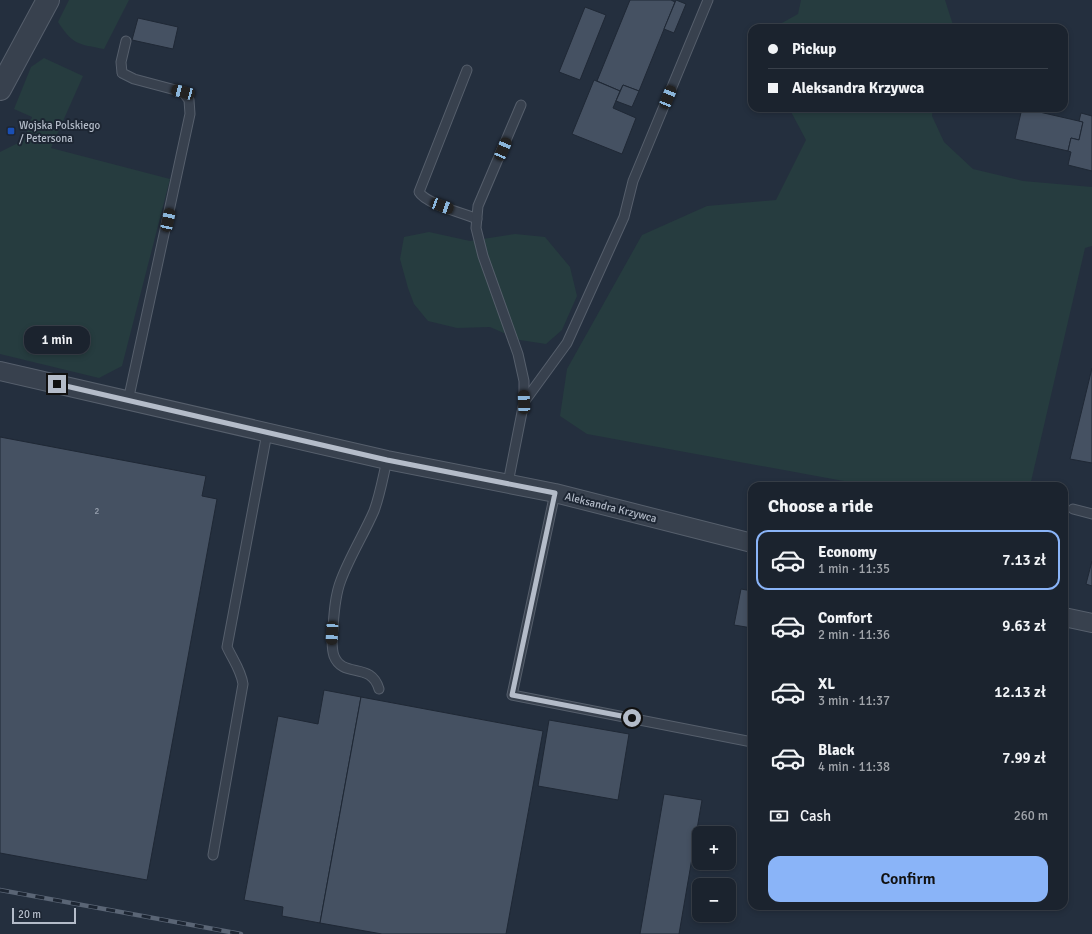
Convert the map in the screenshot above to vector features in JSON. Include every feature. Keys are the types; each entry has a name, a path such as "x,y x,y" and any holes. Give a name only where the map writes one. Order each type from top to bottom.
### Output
{"street":[{"path":"0,89 48,0"},
{"name":"Aleksandra Krzywca","path":"0,371 387,460 555,493 748,542"},
{"path":"1068,618 1092,623"}],"lane":[{"path":"524,402 567,343 624,217 634,181 708,0"},
{"path":"126,41 121,62 122,73 134,79 183,92 189,100 190,114 128,401"},
{"path":"467,70 419,192 421,196 431,202 477,219"},
{"path":"508,483 524,402 524,381 518,354 483,256 476,228 478,206 521,105"},
{"path":"213,856 243,684 241,672 233,661 227,647 267,433"},
{"path":"379,689 377,680 372,675 348,668 338,663 334,655 332,642 336,596 340,581 374,509 387,460"},
{"path":"555,493 512,695 748,741"},
{"path":"1073,509 1092,514"}],"green space":[{"path":"69,0 129,0 104,49 77,42 63,30 58,22"},
{"path":"801,0 945,0 953,24 780,24 798,14"},
{"path":"44,58 83,76 51,148 170,179 122,366 99,378 0,354 0,152 24,140 32,117 14,109 31,67"},
{"path":"791,112 932,112 932,116 944,142 973,169 1023,181 1092,187 1092,246 1085,248 1031,482 849,482 587,434 560,416 567,369 642,235 707,206 776,200 806,140"},
{"path":"429,232 470,241 515,234 545,237 570,267 577,296 562,330 546,344 520,340 490,327 457,328 428,321 414,304 400,259 404,237"}],"building":[{"path":"630,0 671,0 675,2 639,91 623,85 620,91 597,81"},
{"path":"676,0 686,4 674,33 664,29"},
{"path":"585,7 606,15 580,80 559,72"},
{"path":"138,18 178,27 173,49 132,40"},
{"path":"594,80 620,91 613,108 636,118 622,154 572,134"},
{"path":"623,85 639,91 632,107 616,101"},
{"path":"1021,112 1039,112 1083,122 1079,140 1071,138 1068,151 1015,139"},
{"path":"1081,113 1092,116 1092,171 1068,165 1071,152 1068,151 1071,138 1079,140 1083,122 1079,121"},
{"path":"1092,368 1092,463 1070,459"},
{"path":"0,437 206,476 202,496 217,499 147,880 0,853"},
{"path":"1092,561 1092,586 1086,584"},
{"path":"741,589 748,590 748,627 734,625"},
{"path":"324,690 361,697 320,923 282,916 283,907 244,900 278,716 318,724"},
{"path":"361,697 543,731 506,934 382,934 320,923"},
{"path":"549,720 629,734 618,800 538,786"},
{"path":"664,794 702,800 698,826 692,826 692,858 679,934 640,934"}],"railway":[{"path":"0,890 241,934"}],"place":[{"name":"Wojska Polskiego / Petersona","path":"11,131"}],"route":[{"path":"57,384 387,460 555,493 512,695 632,718"}]}
